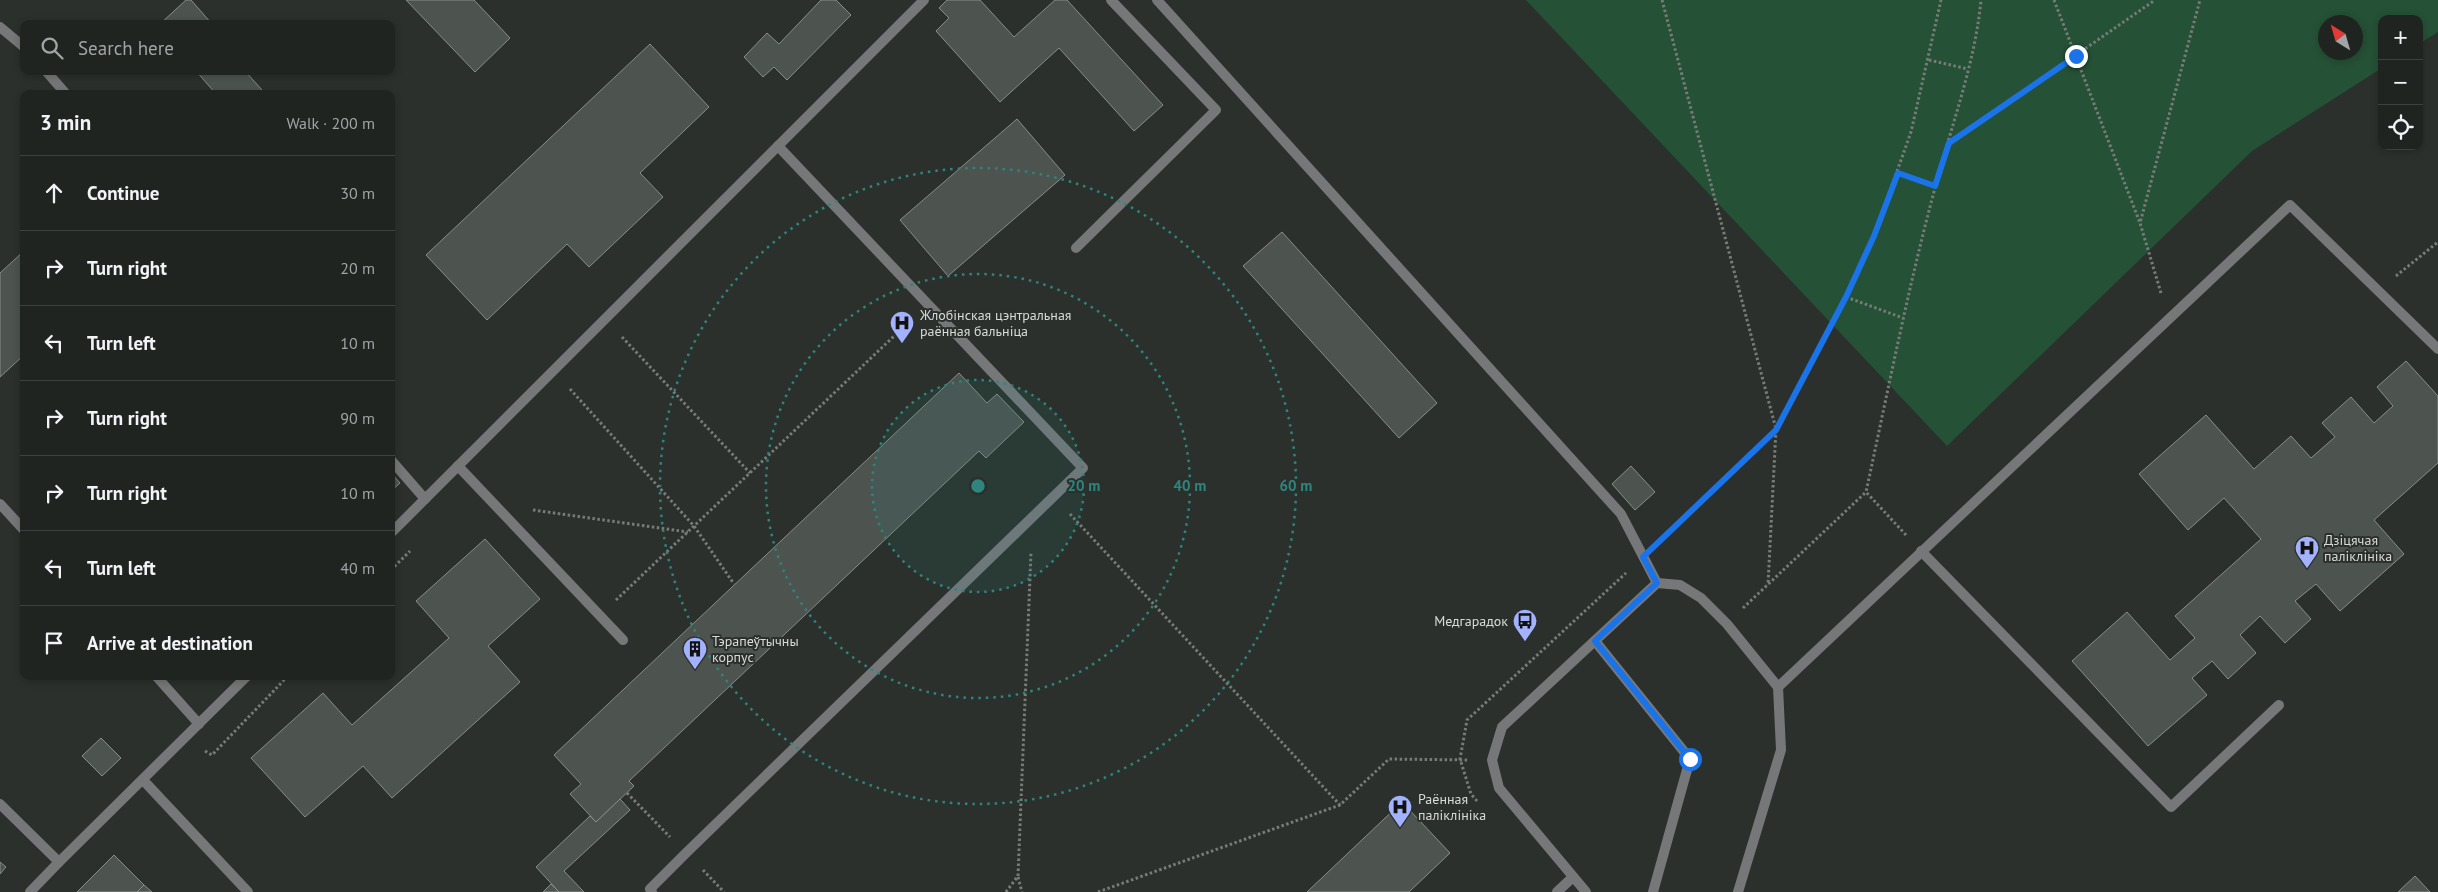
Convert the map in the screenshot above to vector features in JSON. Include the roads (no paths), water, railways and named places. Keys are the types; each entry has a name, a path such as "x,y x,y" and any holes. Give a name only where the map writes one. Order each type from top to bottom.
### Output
{"street":[{"path":"395,529 924,0"},
{"path":"1076,248 1216,110 1111,0"},
{"path":"1157,0 1621,514 1657,583"},
{"path":"0,28 20,44"},
{"path":"49,75 63,90"},
{"path":"652,892 650,889 686,853 1083,468 778,146"},
{"path":"1778,687 2290,205 2438,350"},
{"path":"395,465 425,499"},
{"path":"458,466 623,640"},
{"path":"0,504 20,526"},
{"path":"1921,551 2171,807 2279,705"},
{"path":"1586,892 1499,788 1492,760 1502,727 1657,583 1680,584 1701,598 1727,624 1778,687 1781,750 1738,892"},
{"path":"1595,641 1690,759 1653,892"},
{"path":"160,680 199,724"},
{"path":"30,892 243,680"},
{"path":"143,780 248,892"},
{"path":"0,804 59,862"},
{"path":"1557,892 1573,877"}],"place":[{"name":"Жлобінская цэнтральная раённая бальніца","path":"902,344"},
{"name":"Дзіцячая паліклініка","path":"2307,569"},
{"name":"Медгарадок","path":"1525,642"},
{"name":"Тэрапеўтычны корпус","path":"695,670"},
{"name":"Раённая паліклініка","path":"1400,828"}]}
